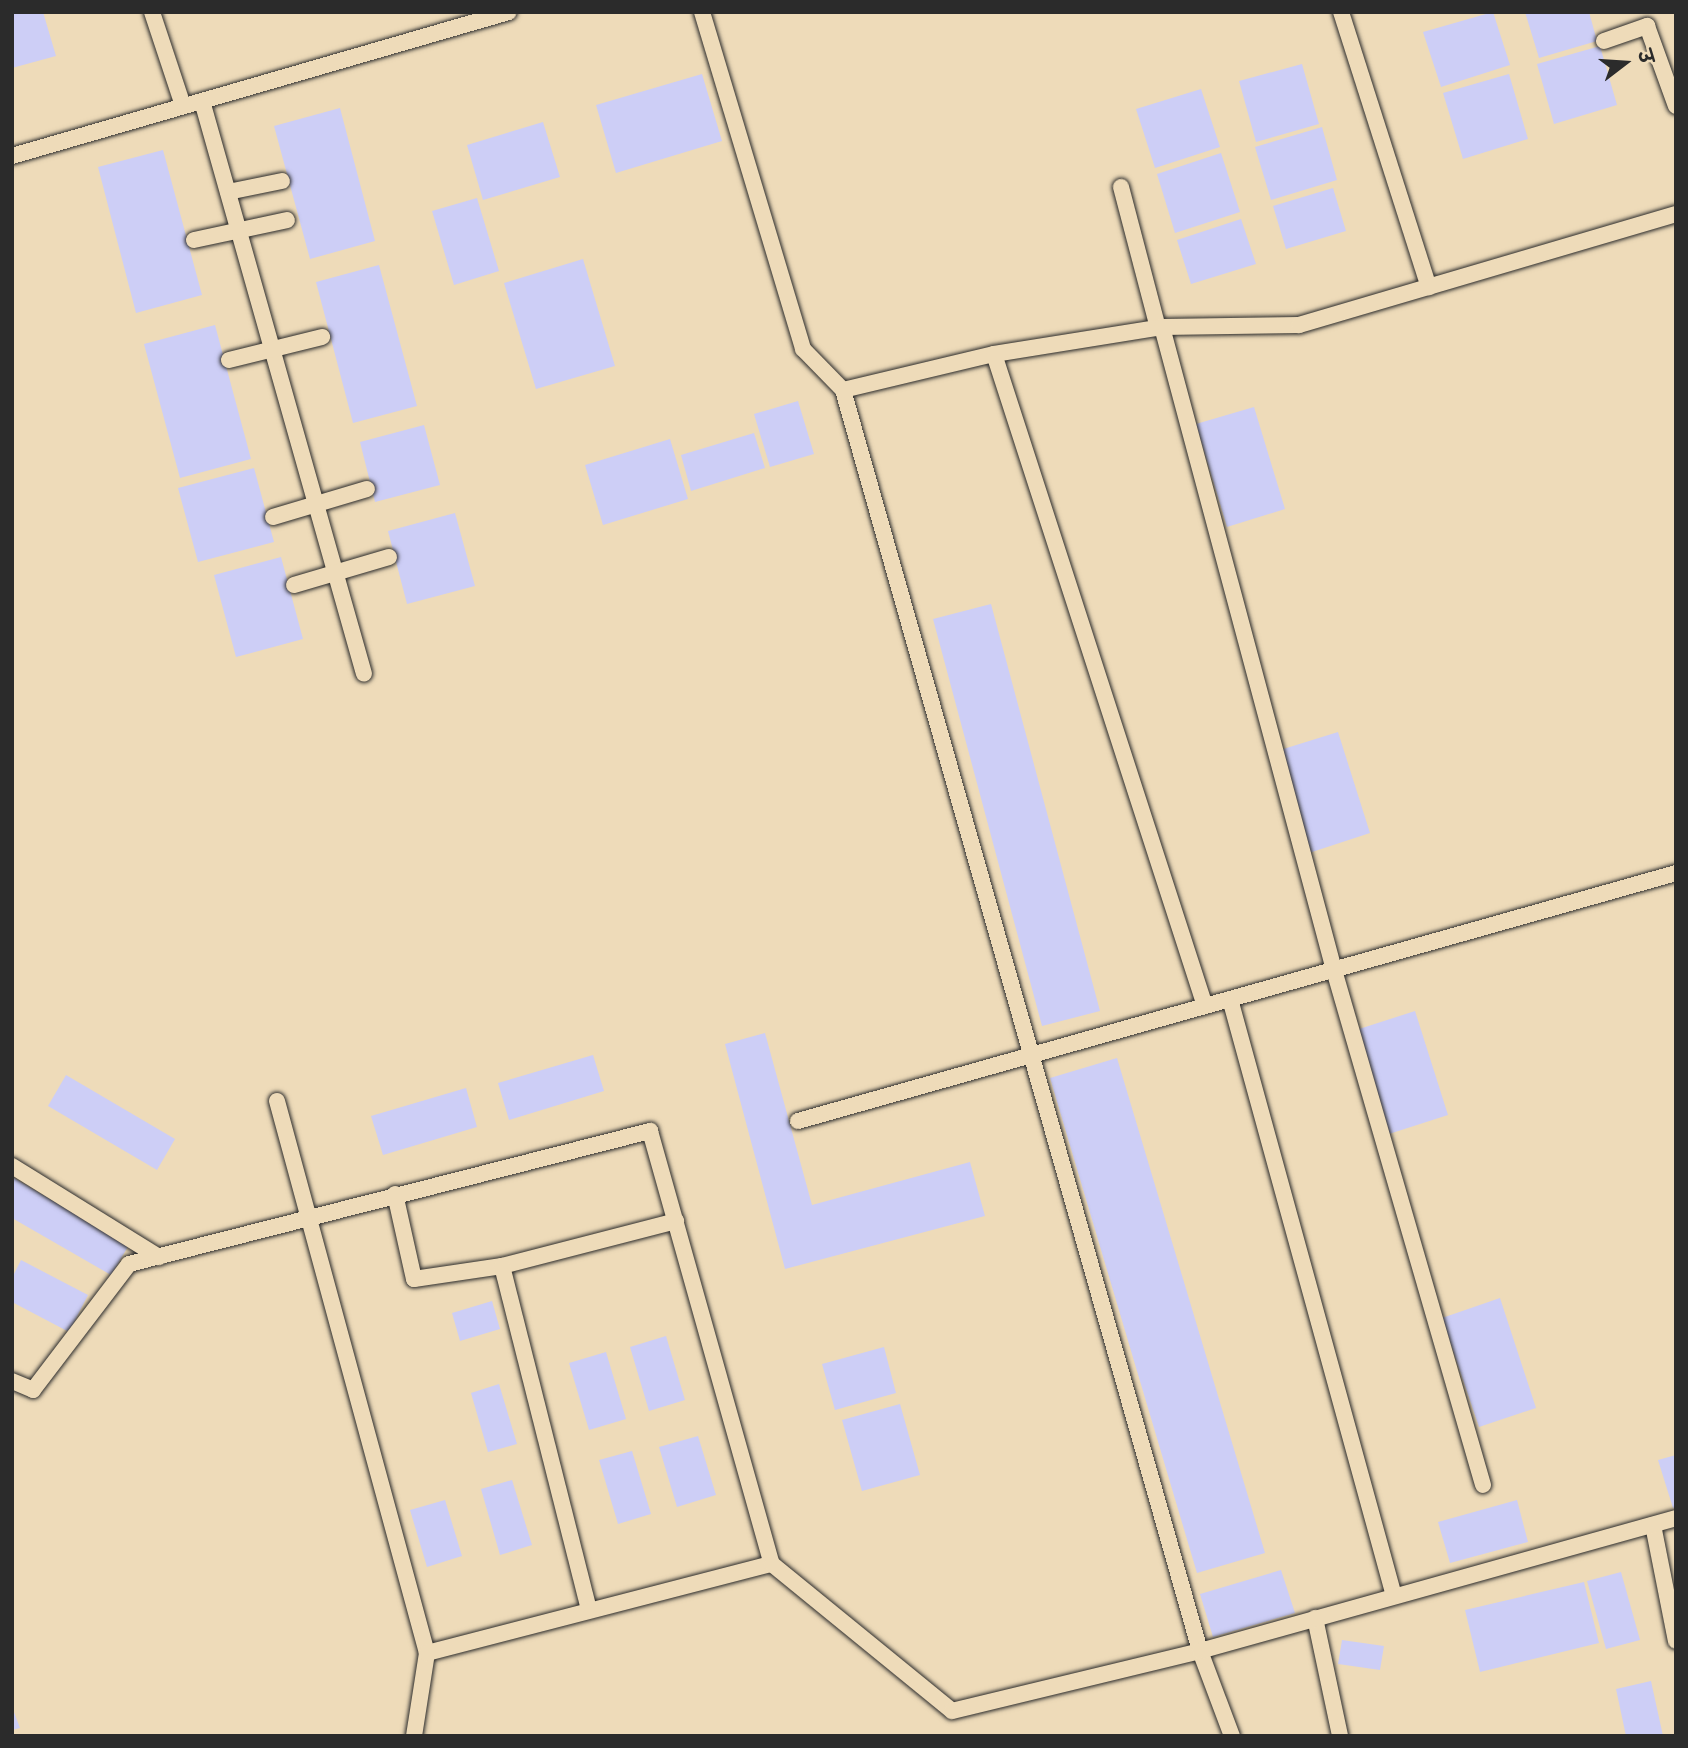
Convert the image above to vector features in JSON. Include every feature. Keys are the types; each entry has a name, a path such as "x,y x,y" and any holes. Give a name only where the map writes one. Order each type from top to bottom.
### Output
{"lane":[{"path":"152,12 183,106"},
{"path":"12,156 509,12"},
{"path":"702,12 803,349 843,390 1200,1651 1232,1736"},
{"path":"1341,12 1429,287"},
{"path":"1604,41 1647,26 1676,106"},
{"path":"202,101 364,674"},
{"path":"228,192 282,181"},
{"path":"1121,187 1334,970 1483,1485"},
{"path":"843,390 994,354 1160,328 1299,325 1676,214"},
{"path":"194,240 287,220"},
{"path":"229,360 322,337"},
{"path":"994,354 1205,1006"},
{"path":"273,517 367,489"},
{"path":"293,585 389,557"},
{"path":"799,1121 1676,873"},
{"path":"1230,999 1394,1596"},
{"path":"277,1101 428,1653 414,1736"},
{"path":"12,1381 33,1390 128,1264 310,1215 650,1131 772,1564 951,1711 1200,1651 1676,1518"},
{"path":"12,1166 159,1257"},
{"path":"395,1195 414,1279 502,1266 676,1221"},
{"path":"502,1266 589,1610"},
{"path":"1653,1525 1676,1641"},
{"path":"428,1653 772,1564"},
{"path":"1315,1618 1340,1736"}],"building":[{"path":"12,12 43,12 56,56 12,68"},
{"path":"1493,12 1510,65 1441,87 1423,32"},
{"path":"1525,12 1589,12 1597,41 1539,58"},
{"path":"1600,46 1617,105 1554,124 1537,64"},
{"path":"1302,64 1319,124 1256,142 1239,81"},
{"path":"702,74 722,141 616,173 596,105"},
{"path":"1509,74 1528,139 1463,159 1443,93"},
{"path":"1201,89 1220,147 1155,168 1136,109"},
{"path":"340,108 375,241 310,259 274,126"},
{"path":"543,122 560,177 483,200 467,145"},
{"path":"1322,127 1337,180 1271,200 1255,147"},
{"path":"163,150 202,295 136,313 98,167"},
{"path":"1221,153 1240,212 1175,233 1157,174"},
{"path":"1333,188 1346,231 1286,249 1273,206"},
{"path":"477,198 499,271 454,285 432,211"},
{"path":"1241,219 1256,264 1191,284 1177,240"},
{"path":"583,259 615,366 536,389 504,283"},
{"path":"379,265 417,406 353,423 316,282"},
{"path":"215,325 251,459 180,478 144,344"},
{"path":"798,401 814,454 770,467 754,414"},
{"path":"1254,407 1285,509 1227,527 1196,424"},
{"path":"424,425 440,485 375,502 360,442"},
{"path":"754,433 765,468 691,491 681,455"},
{"path":"670,439 688,499 603,525 585,465"},
{"path":"254,468 274,542 198,562 178,488"},
{"path":"455,513 475,586 407,604 388,531"},
{"path":"281,557 303,639 236,657 214,575"},
{"path":"991,604 1100,1011 1042,1026 933,619"},
{"path":"1338,732 1370,833 1309,853 1277,751"},
{"path":"1415,1011 1448,1115 1389,1134 1356,1030"},
{"path":"765,1033 812,1205 970,1162 985,1216 785,1269 725,1044"},
{"path":"593,1055 604,1091 509,1120 498,1083"},
{"path":"1117,1058 1265,1553 1197,1573 1050,1078"},
{"path":"66,1075 175,1139 157,1170 48,1106"},
{"path":"466,1088 477,1127 383,1155 371,1116"},
{"path":"12,1177 129,1245 111,1275 12,1218"},
{"path":"21,1260 88,1295 69,1332 12,1302 12,1278"},
{"path":"1500,1298 1536,1408 1479,1427 1442,1318"},
{"path":"492,1301 500,1329 460,1341 452,1313"},
{"path":"666,1336 685,1400 649,1411 630,1347"},
{"path":"884,1347 896,1393 835,1410 822,1364"},
{"path":"606,1352 626,1419 589,1430 569,1363"},
{"path":"499,1384 517,1444 488,1452 471,1393"},
{"path":"900,1404 920,1475 862,1491 842,1420"},
{"path":"698,1436 716,1495 677,1507 659,1447"},
{"path":"632,1451 651,1514 618,1524 599,1460"},
{"path":"1676,1455 1676,1507 1673,1508 1658,1460"},
{"path":"512,1480 532,1545 500,1555 481,1489"},
{"path":"445,1500 462,1556 427,1567 410,1510"},
{"path":"1517,1500 1528,1542 1450,1563 1438,1522"},
{"path":"1281,1570 1295,1613 1213,1637 1200,1594"},
{"path":"1621,1572 1640,1640 1606,1649 1587,1581"},
{"path":"1584,1582 1599,1643 1480,1672 1465,1610"},
{"path":"1342,1640 1384,1646 1380,1670 1338,1664"},
{"path":"1651,1681 1663,1736 1626,1736 1616,1689"},
{"path":"12,1707 20,1728 12,1730"}]}
